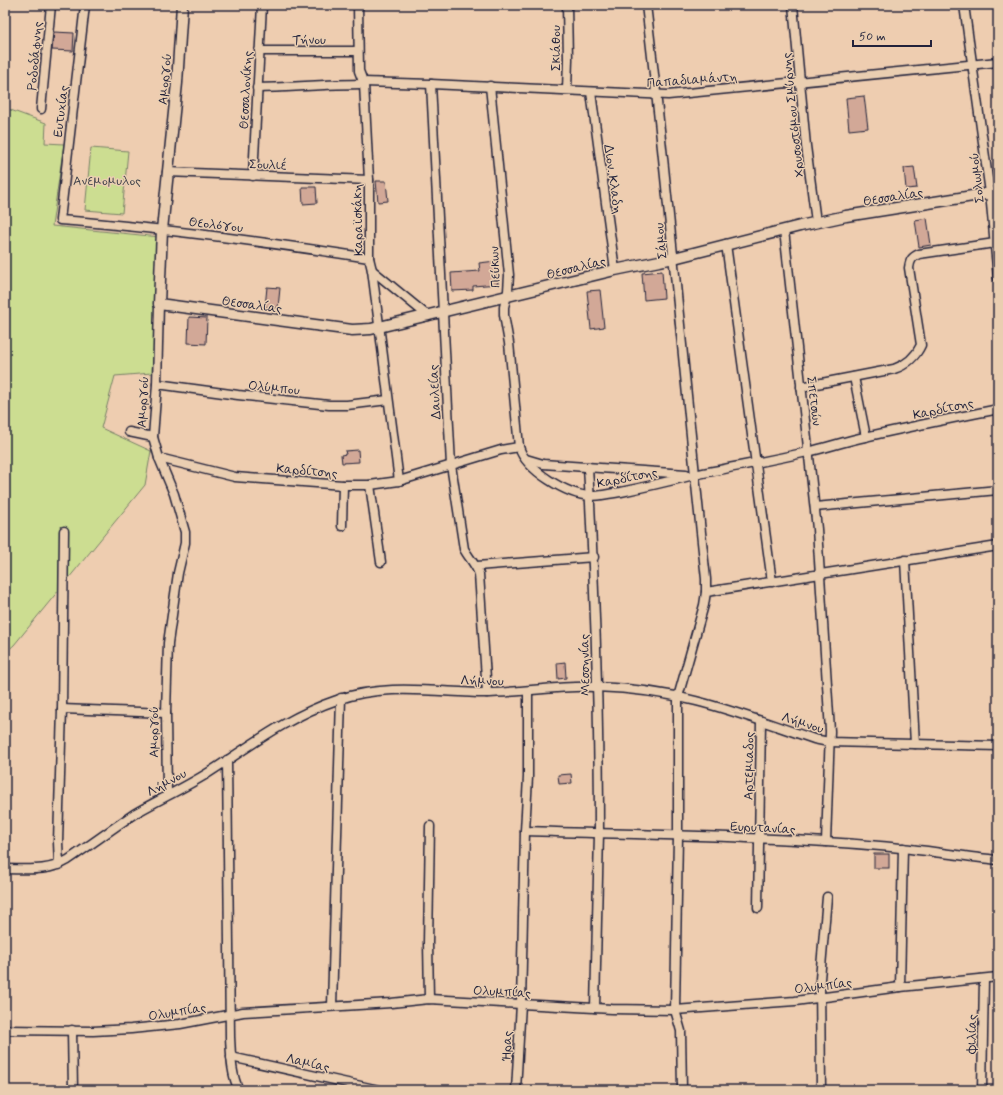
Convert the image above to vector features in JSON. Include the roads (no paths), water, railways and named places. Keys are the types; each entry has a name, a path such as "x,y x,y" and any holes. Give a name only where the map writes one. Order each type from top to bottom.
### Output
{"street":[{"name":"Ροδοδάφνης","path":"41,109 51,5"},
{"name":"Ευτυχίας","path":"60,220 85,5"},
{"name":"Αμοργού","path":"166,795 168,643 185,532 174,494 159,458 153,437 157,384 162,230 177,83 182,5"},
{"name":"Θεσσαλονίκης","path":"253,176 262,5"},
{"name":"Καραϊσκάκη","path":"358,5 358,51 363,83 368,180 369,258 380,327 399,481"},
{"name":"Σκιάθου","path":"567,5 567,90"},
{"name":"Σάμου","path":"646,5 657,95 706,579 704,605 678,697 678,836 675,1010 681,1031 682,1090"},
{"name":"Χρυσοστόμου Σμύρνης","path":"793,5 799,81 816,222"},
{"name":"Σολωμού","path":"964,5 994,192 995,243 998,273"},
{"name":"Τήνου","path":"259,51 358,51"},
{"name":"Παπαδιαμάντη","path":"257,88 363,83 430,84 657,95 682,94 998,62"},
{"name":"Δαυλείας","path":"430,84 451,465 464,549 469,559 477,566 479,574 487,693"},
{"name":"Πεύκων","path":"490,86 509,275 504,315 509,343 519,447"},
{"name":"Διον. Κλαδη","path":"591,92 615,270"},
{"name":"Σουλιέ","path":"167,172 368,180"},
{"name":"Θεσσαλίας","path":"159,304 352,330 371,329 615,270 674,258 816,222 994,192"},
{"name":"Θεολόγου","path":"60,220 283,244 369,258"},
{"name":"Σπετσών","path":"784,230 815,507 820,575 830,742 826,842"},
{"path":"801,387 901,367 918,351 921,345 909,268 910,262 919,254 995,243"},
{"path":"726,244 772,582"},
{"path":"372,270 428,316"},
{"path":"854,376 866,437"},
{"name":"Ολύμπου","path":"157,384 329,405 347,405 388,400"},
{"name":"Καρδίτσης","path":"159,458 235,477 343,485 370,485 399,481 501,450 519,447 526,459 560,487 572,492 590,496 640,488 695,475 756,464 866,437 998,409"},
{"path":"129,432 153,437"},
{"path":"526,459 543,464 695,475"},
{"name":"Μεσσηνίας","path":"588,467 594,557 599,833 595,1008"},
{"path":"342,526 343,485"},
{"path":"370,485 381,562"},
{"path":"815,507 998,490"},
{"path":"59,865 58,842 62,709 64,531"},
{"path":"706,592 998,546"},
{"path":"477,566 594,557"},
{"path":"905,560 915,744"},
{"name":"Λήμνου","path":"5,869 47,868 59,865 132,816 166,795 206,774 267,734 299,716 342,698 365,692 428,690 487,693 575,687 633,690 695,701 814,739 830,742 998,746"},
{"name":"Ήρας","path":"516,1090 521,1004 525,831 528,777 528,691"},
{"path":"332,1006 342,698"},
{"path":"62,709 166,713"},
{"name":"Αρτεμιαδος","path":"758,908 761,721"},
{"path":"227,760 229,1014 231,1057 235,1081 239,1090"},
{"path":"429,999 428,943 430,826"},
{"name":"Ευρυτανίας","path":"525,831 826,842 903,848 998,860"},
{"path":"900,988 903,848"},
{"path":"821,1090 820,998 821,966 827,897"},
{"name":"Ολυμπίας","path":"5,1030 108,1030 150,1028 252,1011 391,1003 429,999 595,1008 675,1010 820,998 998,977"},
{"name":"Φιλίας","path":"982,1090 984,979"},
{"path":"72,1030 73,1090"},
{"name":"Λαμίας","path":"231,1057 379,1090"}],"park label":[{"name":"Ανεμομυλος","path":"107,180"}]}
